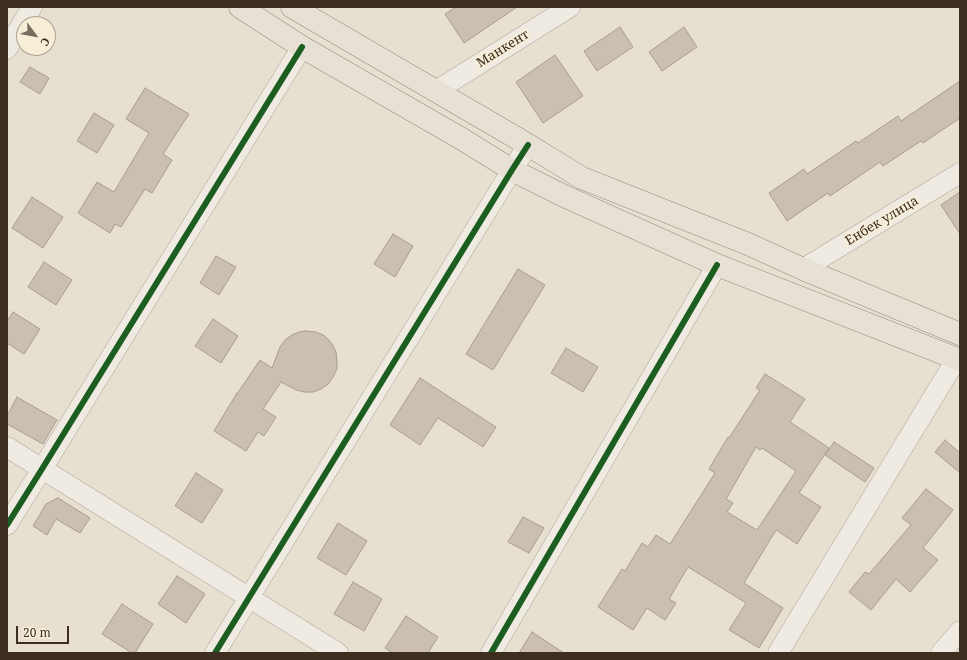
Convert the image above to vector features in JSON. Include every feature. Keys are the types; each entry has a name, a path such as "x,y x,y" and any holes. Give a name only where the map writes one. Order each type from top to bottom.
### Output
{"main road":[{"path":"240,7 302,47 462,139 512,170 564,196 718,265 959,359"},
{"path":"292,7 582,178 748,244 960,334"}],"street":[{"path":"7,49 32,7"},
{"name":"Манкент","path":"436,91 570,7"},
{"path":"7,525 302,47"},
{"path":"215,653 528,145"},
{"name":"Енбек улица","path":"803,268 960,173"},
{"path":"491,653 718,265"},
{"path":"778,653 959,359"},
{"path":"7,447 338,653"},
{"path":"941,653 960,631"}],"building":[{"path":"456,7 517,7 464,43 445,14"},
{"path":"620,27 633,47 597,71 584,51"},
{"path":"684,27 697,47 662,71 649,52"},
{"path":"555,55 583,96 543,123 516,82"},
{"path":"30,67 49,78 40,94 20,82"},
{"path":"960,81 960,118 923,143 921,141 883,166 880,162 830,196 828,193 787,221 769,193 804,169 807,174 856,141 858,143 898,116 901,121"},
{"path":"145,88 189,114 163,154 172,160 152,193 145,189 121,227 115,224 110,233 78,213 97,182 114,192 149,133 126,119"},
{"path":"94,113 114,125 97,153 77,141"},
{"path":"960,192 960,234 941,205"},
{"path":"32,197 63,217 43,248 12,228"},
{"path":"393,234 413,246 395,277 374,264"},
{"path":"216,256 236,267 219,295 200,283"},
{"path":"44,262 72,280 56,305 28,287"},
{"path":"518,269 545,285 493,370 466,354"},
{"path":"13,312 40,329 24,354 7,343 7,321"},
{"path":"213,319 238,336 221,363 195,346"},
{"path":"305,331 316,332 323,335 332,344 336,352 337,369 328,384 313,392 304,392 296,390 281,382 263,409 276,417 264,436 258,432 246,451 214,431 237,393 260,360 272,368 280,347 285,340 292,335"},
{"path":"566,348 598,367 583,392 551,373"},
{"path":"765,374 805,399 790,422 829,448 799,493 821,507 797,544 776,530 744,583 783,608 759,648 729,630 746,603 688,567 669,599 676,603 665,620 647,608 633,630 598,607 622,569 625,571 642,543 648,547 656,535 670,544 715,473 709,469 728,437 729,438 760,390 756,388","holes":["756,447 760,450 762,448 796,471 757,530 727,512 733,503 726,499"]},
{"path":"420,378 496,427 483,447 438,418 420,445 390,425"},
{"path":"17,397 57,420 43,444 7,424 7,416"},
{"path":"945,440 960,453 960,473 935,452"},
{"path":"834,442 874,468 865,482 825,455"},
{"path":"196,473 223,490 202,523 175,506"},
{"path":"926,489 953,510 923,548 938,560 910,592 896,579 871,610 849,592 865,572 869,574 911,525 902,518"},
{"path":"58,498 90,518 80,533 56,519 47,535 33,526 46,504"},
{"path":"523,517 544,528 529,553 508,542"},
{"path":"338,523 367,541 346,575 317,558"},
{"path":"177,576 205,594 186,623 158,604"},
{"path":"353,582 382,599 364,631 334,614"},
{"path":"122,604 153,624 135,653 132,653 102,634"},
{"path":"406,616 438,637 428,653 393,653 385,648"},
{"path":"532,632 564,653 519,653"}],"cycle path":[{"path":"7,525 302,47"},
{"path":"215,653 528,145"},
{"path":"491,653 717,265"}]}
